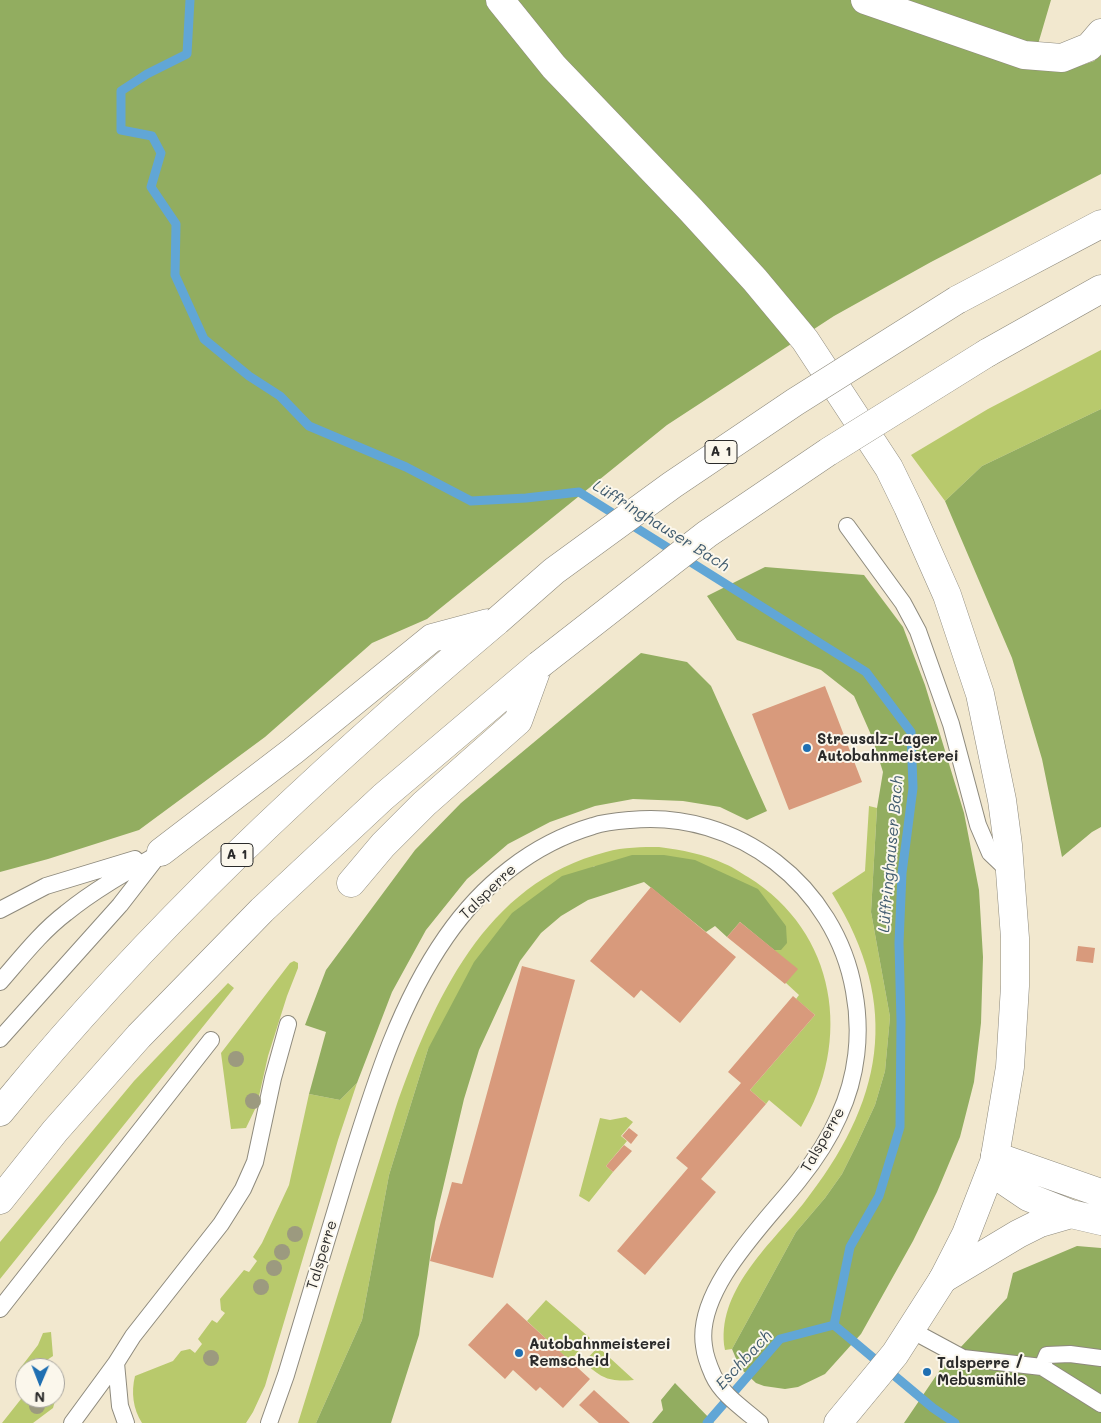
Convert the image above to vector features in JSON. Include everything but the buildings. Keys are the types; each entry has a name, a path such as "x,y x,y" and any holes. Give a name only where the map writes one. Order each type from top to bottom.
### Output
{"main road":[{"path":"500,0 554,67 691,210 755,280 805,340 888,468 916,523 947,595 975,677 992,748 1002,800 1011,873 1015,938 1015,986 1010,1067 993,1164 966,1234 943,1279 911,1330 884,1368 838,1423"},
{"path":"865,0 1024,55 1062,58 1089,47 1101,33"},
{"name":"A 1","path":"0,1112 96,1000 218,873 345,752 554,572 672,485 794,402 957,300 1101,224"},
{"path":"0,1200 55,1131 139,1036 262,910 383,797 539,665 707,534 828,452 987,353 1101,289"},
{"path":"161,852 293,750 432,638 497,621"},
{"path":"351,883 383,845 424,804 518,721 539,665"},
{"path":"993,1164 1101,1193"},
{"path":"993,1164 1028,1197 1071,1214 1101,1221"},
{"path":"943,1279 1018,1234 1040,1223 1071,1214"}],"lane":[{"path":"847,526 903,603 918,631 951,724 978,825 990,853 1011,873"},
{"name":"Talsperre","path":"269,1423 286,1375 389,1044 425,969 465,912 483,892 520,861 572,833 597,825 644,819 667,820 705,827 736,837 760,850 781,865 808,892 829,922 846,957 855,996 858,1030 855,1062 852,1080 839,1116 818,1154 728,1267 710,1303 704,1345 713,1375 722,1389 755,1419"},
{"path":"0,910 46,886 161,852"},
{"path":"0,982 34,943 64,914 101,887 161,852"},
{"path":"0,1039 120,905 161,852"},
{"path":"72,1423 116,1363 133,1336 221,1224 243,1189 255,1162 273,1078 288,1024"},
{"path":"0,1309 211,1040"},
{"path":"911,1330 963,1358 1042,1368 1101,1404"},
{"path":"1042,1368 1047,1355 1070,1354 1101,1358"},
{"path":"116,1363 120,1406 126,1423"}],"green space":[{"path":"0,0 1051,0 1031,68 1065,71 1094,61 1101,55 1101,174 931,262 834,316 667,425 427,619 372,643 265,737 139,830 0,872"},
{"path":"1101,350 1101,409 982,466 945,501 911,455 988,409"},
{"path":"1101,409 1101,827 1092,832 1062,857 1042,759 1012,658 945,501 982,466"},
{"path":"765,567 864,575 903,627 925,685 964,813 979,890 983,957 981,1023 974,1082 960,1137 937,1192 913,1241 861,1334 825,1374 798,1387 785,1389 756,1383 740,1368 732,1349 796,1232 825,1198 842,1174 856,1146 875,1105 885,1071 890,1017 871,912 877,808 883,772 872,737 854,696 821,670 737,640 707,596"},
{"path":"641,653 687,662 711,686 767,811 747,820 720,807 683,801 633,799 595,806 550,822 508,844 467,879 426,930 392,992 357,1083 340,1100 309,1094 326,1032 305,1025 326,970 415,850 461,803"},
{"path":"869,806 877,808 871,912 890,1017 885,1071 875,1105 842,1174 825,1198 796,1232 732,1349 725,1350 724,1329 728,1308 737,1289 761,1253 803,1204 830,1166 851,1129 866,1091 874,1053 875,1015 869,975 854,935 832,893 865,871"},
{"path":"659,847 701,855 731,867 748,877 778,900 801,927 818,958 827,990 831,1025 827,1059 817,1094 801,1127 769,1100 766,1104 750,1090 815,1015 796,999 799,995 786,983 774,950 786,926 594,866 428,1049 389,1175 362,1320 316,1423 298,1423 395,1110 427,1028 446,989 469,952 496,919 527,890 563,868 613,850"},
{"path":"632,855 664,855 695,860 758,889 786,926 787,943 781,950 774,950 740,922 727,937 715,926 706,932 644,882 588,900 561,916 541,933 520,961 479,1050 464,1099 435,1222 419,1335 391,1423 316,1423 362,1320 389,1175 428,1049 474,962 512,913 562,876"},
{"path":"294,961 298,963 298,968 268,1056 257,1105 246,1128 231,1129 221,1053 290,963"},
{"path":"228,983 234,988 0,1279 0,1242 134,1081"},
{"path":"357,1083 338,1140 265,1386 253,1412 246,1423 142,1423 134,1400 135,1376 173,1361 181,1351 190,1349 195,1353 202,1344 198,1339 212,1320 217,1323 225,1313 221,1310 220,1299 244,1270 249,1272 257,1261 253,1257 262,1243 289,1185 309,1094 340,1100"},
{"path":"626,1117 633,1122 621,1136 627,1141 606,1166 613,1172 589,1202 579,1196 600,1118 610,1120"},
{"path":"1077,1246 1101,1248 1101,1423 904,1423 942,1367 1007,1298 1013,1273"},
{"path":"546,1300 590,1338 570,1361 527,1321"},
{"path":"51,1332 53,1356 50,1358 28,1358 38,1345 43,1333"},
{"path":"598,1347 634,1380 612,1380 601,1376 584,1362"},
{"path":"675,1383 714,1423 652,1423 663,1410 661,1400"},
{"path":"15,1407 53,1408 33,1423 2,1423"}],"waterway":[{"name":"Lüffringhauser Bach","path":"190,0 187,54 147,74 121,91 121,130 152,136 161,153 151,187 176,224 175,275 204,339 249,376 280,396 309,426 406,467 471,501 526,498 579,492 866,672 911,732 913,788 902,873 899,943 901,1022 900,1127 879,1196 850,1247 834,1325"},
{"name":"Eschbach","path":"707,1423 780,1339 834,1325 933,1408 955,1423"}],"place":[{"name":"Streusalz-Lager Autobahnmeisterei","path":"807,748"},
{"name":"Autobahnmeisterei Remscheid","path":"519,1353"},
{"name":"Talsperre / Mebusmühle","path":"927,1372"}]}
